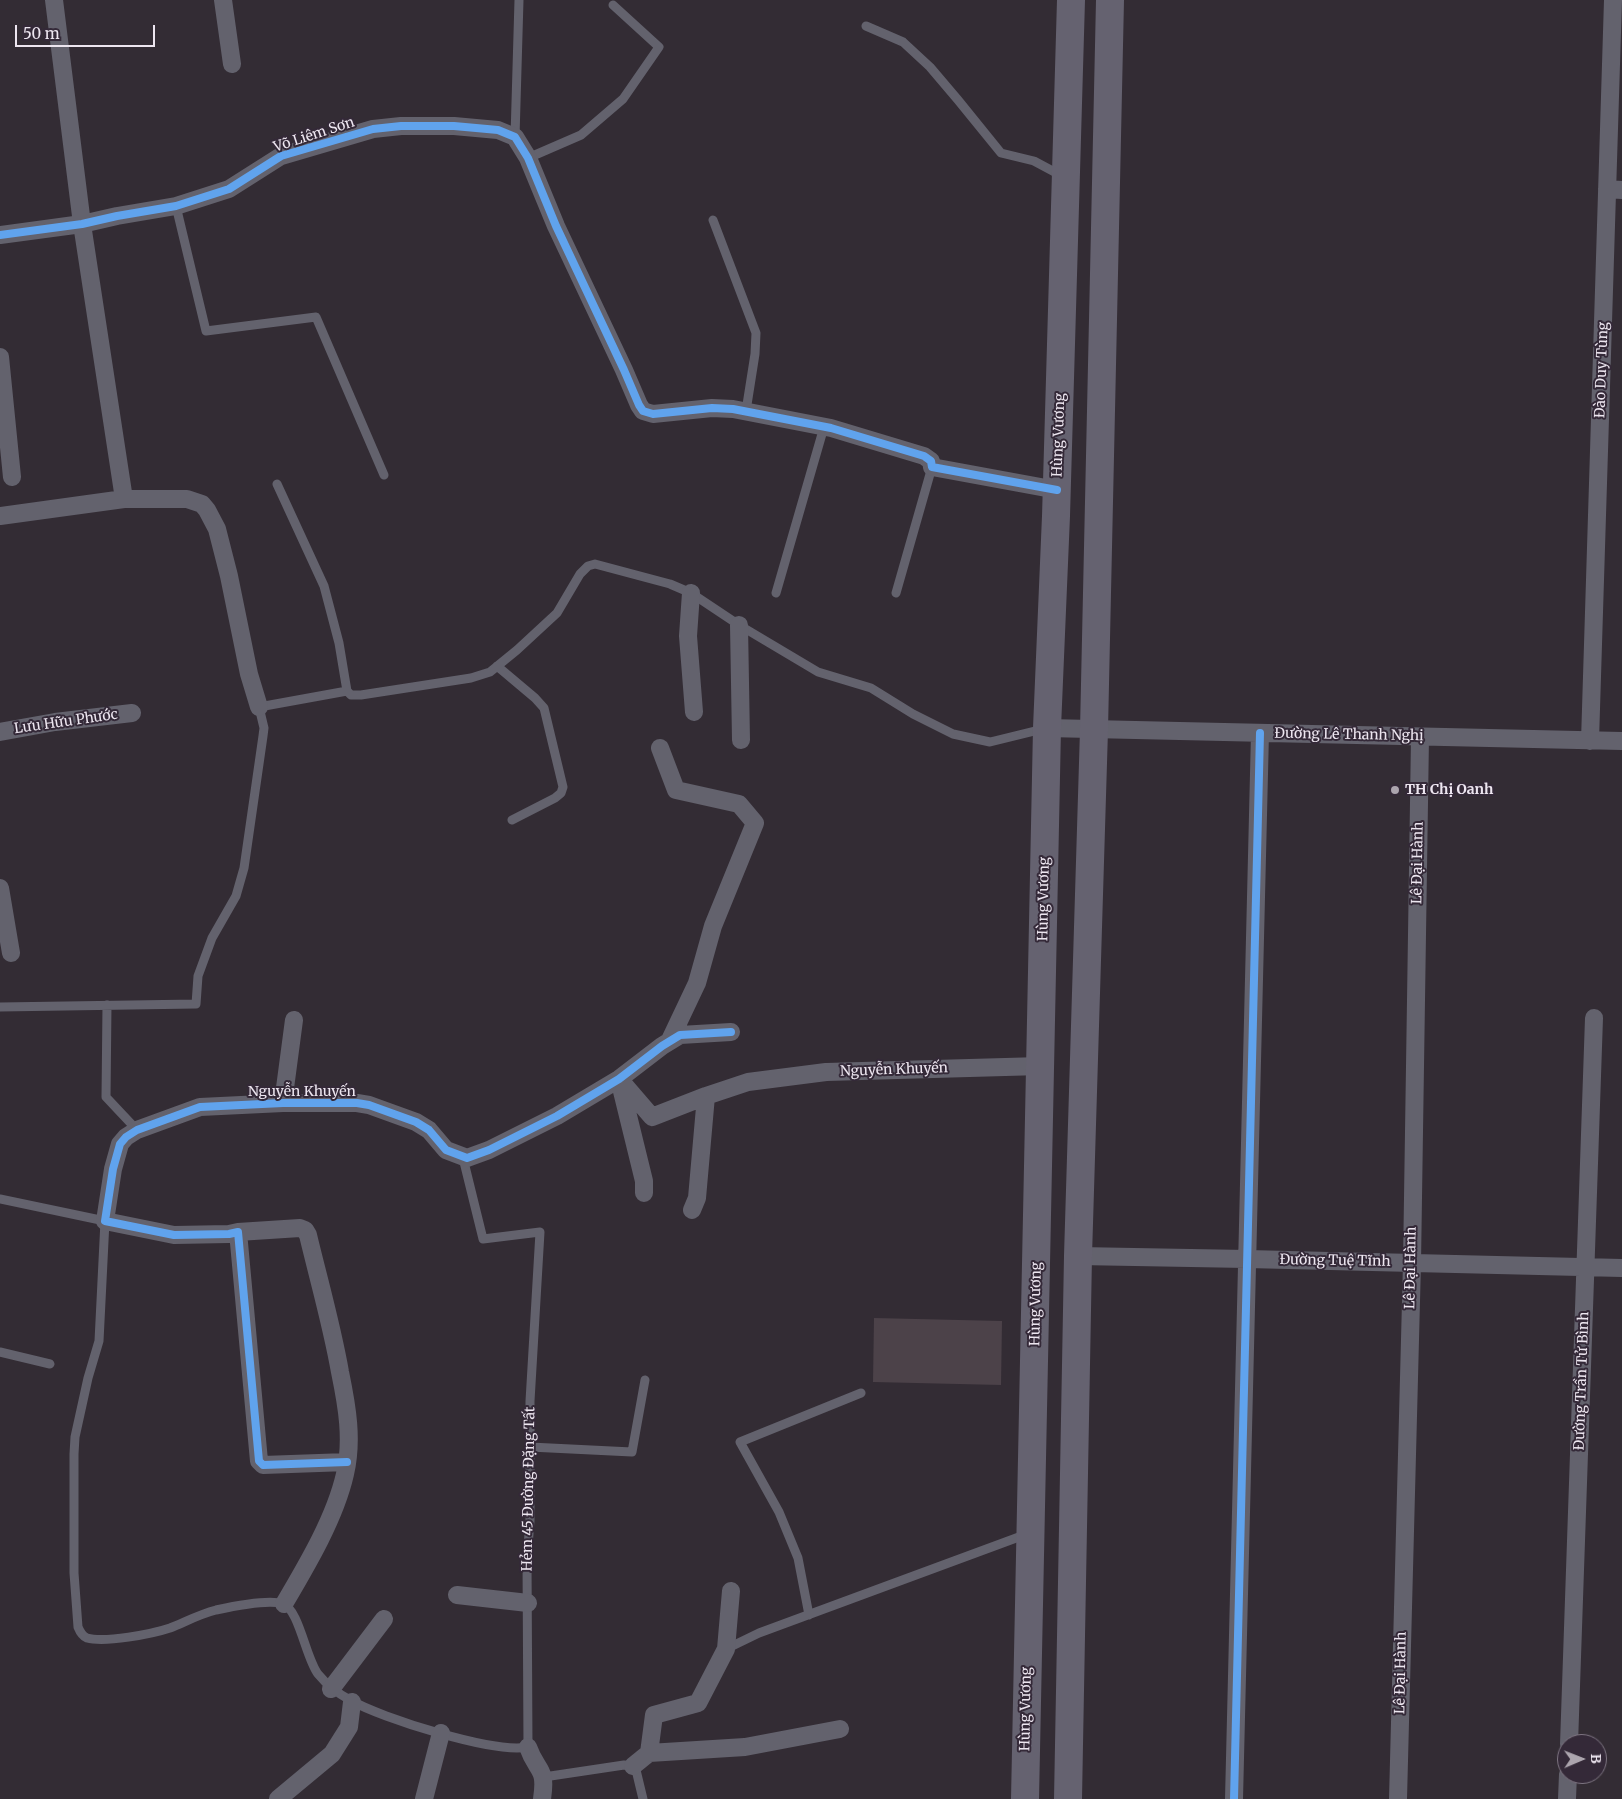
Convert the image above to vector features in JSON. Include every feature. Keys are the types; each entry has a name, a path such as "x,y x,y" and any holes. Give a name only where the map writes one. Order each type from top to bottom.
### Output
{"main road":[{"name":"Hùng Vương","path":"1025,1799 1047,728 1057,490 1071,0"},
{"path":"1068,1799 1078,1256 1094,730 1110,0"},
{"path":"1066,179 1106,182"}],"street":[{"path":"54,0 82,224 124,499"},
{"path":"223,0 232,64"},
{"name":"Đào Duy Tùng","path":"1590,741 1614,190 1613,0"},
{"name":"Võ Liêm Sơn","path":"0,235 82,224 176,206 229,190 281,156 373,129 400,126 454,126 498,130 515,137"},
{"path":"515,137 528,158 556,226 643,411 653,414 720,408 746,411 824,427 924,456 931,461 932,468 1057,490"},
{"path":"0,357 12,477"},
{"path":"0,516 124,499 187,500 202,504 217,529 258,707"},
{"path":"691,593 688,636 694,712"},
{"path":"739,625 741,740"},
{"name":"Lưu Hữu Phước","path":"0,732 55,722 132,713"},
{"name":"Đường Lê Thanh Nghị","path":"1047,728 1622,742"},
{"path":"1234,1799 1260,733"},
{"name":"Lê Đại Hành","path":"1398,1799 1412,1263 1420,737"},
{"path":"660,748 676,790 739,804 755,823 713,926 697,983 670,1040"},
{"path":"0,888 11,953"},
{"name":"Đường Trần Tử Bình","path":"1569,1734 1594,1018"},
{"path":"283,1104 294,1020"},
{"path":"462,1158 489,1150 557,1116 620,1079 670,1040 680,1035 731,1032"},
{"name":"Nguyễn Khuyến","path":"620,1079 652,1117 748,1082 826,1072 1041,1066"},
{"path":"620,1079 644,1181 644,1193"},
{"path":"692,1210 696,1206 697,1198 706,1096"},
{"name":"Nguyễn Khuyến","path":"105,1221 116,1155 120,1144 126,1137 137,1130 200,1107 357,1103 381,1109 416,1122 428,1130 446,1150 462,1158"},
{"path":"105,1221 174,1235 229,1234 300,1228 306,1230 335,1345 350,1437 347,1462 336,1507 284,1604"},
{"path":"238,1232 259,1461 263,1464 347,1462"},
{"name":"Đường Tuệ Tĩnh","path":"1078,1256 1622,1268"},
{"path":"649,1753 654,1715 698,1702 726,1649 731,1591"},
{"path":"457,1595 528,1603"},
{"path":"331,1689 384,1619"},
{"path":"278,1799 332,1754 349,1727 352,1702"},
{"path":"633,1766 649,1753 746,1747 840,1730"},
{"path":"424,1799 441,1733"},
{"name":"Hẻm 45 Đường Đặng Tất","path":"528,1747 544,1777"},
{"path":"542,1799 544,1777"},
{"path":"1567,1799 1568,1784"}],"lane":[{"path":"515,137 519,0"},
{"path":"528,158 581,135 623,99 659,47 613,5"},
{"path":"866,26 903,42 930,67 1001,153 1034,161 1066,179"},
{"path":"176,206 206,331 316,317 384,476"},
{"path":"713,220 756,333 755,354 746,411"},
{"path":"776,593 824,427"},
{"path":"896,593 932,468"},
{"path":"277,484 324,586 340,642 348,691 351,695 362,695 472,678 490,672 518,650 557,613 580,574 588,566 595,564 670,584 691,593 739,625 818,672 871,688 913,714 953,734 990,742 1047,728"},
{"path":"497,666 544,708 563,787 561,793 555,798 512,820"},
{"path":"0,1007 196,1004 198,976 212,938 236,896 244,868 264,728 258,707 348,691"},
{"path":"107,1006 106,1097 137,1130"},
{"name":"Hẻm 45 Đường Đặng Tất","path":"462,1158 483,1239 540,1232 530,1401 528,1747"},
{"path":"0,1199 105,1221 99,1304 99,1341 84,1396 75,1437 74,1454 74,1573 78,1627 81,1634 86,1638 112,1640 168,1628 215,1610 272,1602 284,1604 291,1610 316,1672 331,1689 352,1702 408,1724 441,1733 501,1747 519,1749 528,1747"},
{"path":"0,1352 50,1364"},
{"path":"530,1447 632,1452 645,1380"},
{"path":"810,1615 798,1558 779,1512 740,1442 861,1392"},
{"path":"726,1649 759,1634 1030,1533"},
{"path":"544,1777 624,1765 633,1766 636,1770 643,1799"}],"building":[{"path":"874,1318 1002,1321 1001,1385 873,1382"}],"cycle path":[{"path":"0,235 82,224 176,206 229,189 281,156 373,129 401,126 454,126 498,130 515,137 528,158 556,226 643,411 653,414 712,408 733,409 831,428 924,456 931,461 932,467 1057,490"},
{"path":"1234,1799 1260,733"},
{"path":"347,1462 263,1465 259,1461 238,1232 229,1234 174,1235 105,1221 113,1169 120,1144 126,1137 137,1130 200,1107 283,1103 357,1103 369,1105 416,1122 429,1130 446,1150 467,1158 489,1150 557,1116 619,1079 662,1046 680,1035 731,1032"}],"place":[{"name":"TH Chị Oanh","path":"1395,790"}]}
